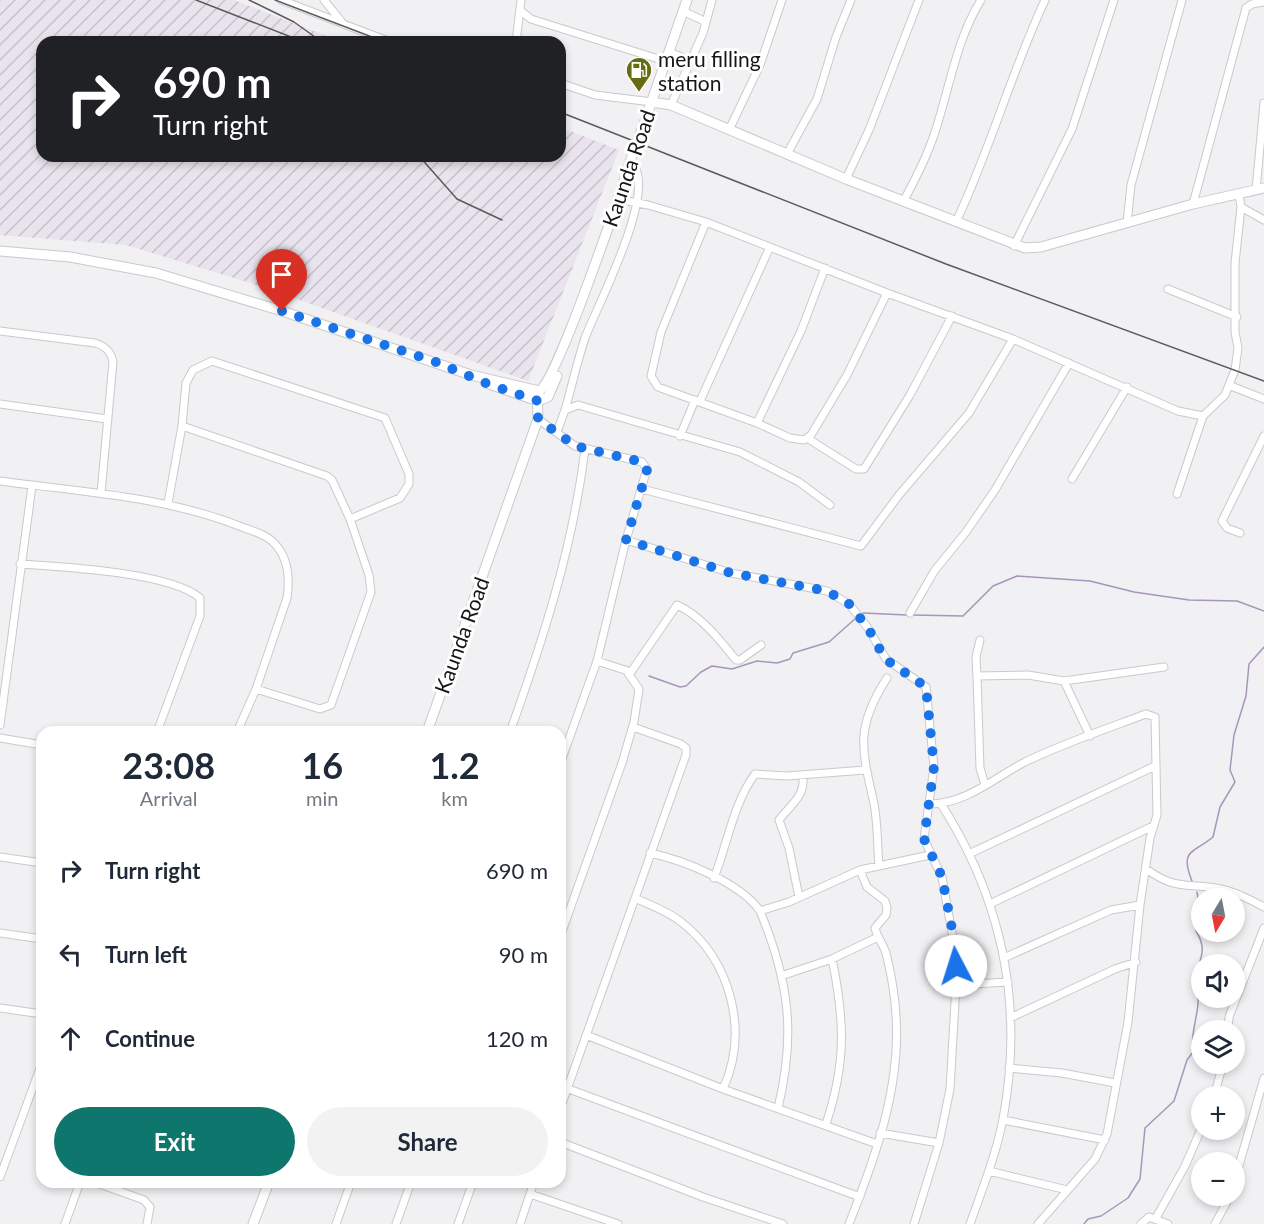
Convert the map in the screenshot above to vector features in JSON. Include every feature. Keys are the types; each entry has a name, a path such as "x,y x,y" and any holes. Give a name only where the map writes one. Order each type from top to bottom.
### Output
{"street":[{"path":"281,0 375,36"},
{"path":"324,0 343,24"},
{"path":"517,36 521,0"},
{"name":"Kaunda Road","path":"429,726 538,419 533,395 550,393 567,350 569,335 687,0"},
{"path":"671,105 691,61 712,0"},
{"path":"729,130 760,65 782,0"},
{"path":"787,154 817,99 851,0"},
{"path":"846,179 869,130 919,0"},
{"path":"903,202 927,154 952,72 981,0"},
{"path":"956,222 976,178 1012,74 1045,0"},
{"path":"1014,246 1072,129 1114,0"},
{"path":"1127,223 1131,185 1182,0"},
{"path":"1193,204 1246,8 1252,4 1264,2"},
{"path":"521,11 531,19 667,57 691,61"},
{"path":"683,11 706,22"},
{"path":"566,85 596,95 671,105 846,179 1014,246 1041,247 1193,204 1260,189 1264,103"},
{"path":"557,432 582,346 631,227 640,180 636,166 631,159"},
{"path":"1177,494 1203,416 1218,405 1231,386 1238,348 1235,332 1237,317 1234,263 1241,207 1239,195"},
{"path":"617,200 637,203 706,222 769,249 825,268 887,294 1013,339 1178,411 1203,416"},
{"path":"1241,207 1264,220"},
{"path":"706,222 662,332 651,376 658,387 757,423 798,441 807,438 847,375 887,294"},
{"path":"680,436 769,249"},
{"path":"0,251 70,257 156,273 282,311 533,395"},
{"path":"757,423 803,326 825,268"},
{"path":"1168,290 1237,317"},
{"path":"807,438 856,469 864,469 910,395 952,316"},
{"path":"0,331 95,343 108,350 113,362 101,493"},
{"path":"642,489 861,546 898,495 969,414 1013,339"},
{"path":"168,503 189,376 193,370 212,361 380,416 389,423 409,474 409,484 400,498 350,519"},
{"path":"910,613 935,570 966,532 995,490 1069,363"},
{"path":"1231,386 1264,399"},
{"path":"1072,479 1127,387"},
{"path":"0,404 107,419"},
{"path":"565,410 578,405 740,452 799,482 830,505"},
{"path":"538,419 585,449 645,464 647,471 626,540 597,661 566,747"},
{"path":"182,426 327,476 332,480 350,519 369,575 371,592 331,705 320,710 256,689"},
{"path":"1240,533 1227,528 1222,520 1264,436"},
{"path":"512,726 544,639 578,505 585,449"},
{"path":"0,481 168,503 217,517 273,541 286,561 290,583 256,689 240,726"},
{"path":"0,725 20,564 28,531 32,486"},
{"path":"626,540 731,573 827,591 849,604 868,628 885,659 926,687 934,767 924,830 930,855 942,877 953,934 956,985 951,1077 939,1143 914,1224"},
{"path":"20,564 76,568 148,579 189,591 200,598 200,616 159,726"},
{"path":"628,673 633,670 677,605 716,635 736,660 740,660 761,645"},
{"path":"980,640 976,657 980,768 985,785"},
{"path":"0,657 9,658"},
{"path":"566,920 633,727 639,693 635,680 628,673 597,661"},
{"path":"977,676 1028,675 1064,681 1164,667"},
{"path":"879,865 875,810 865,770 862,743 866,720 887,678"},
{"path":"1064,681 1090,736"},
{"path":"929,804 941,804 971,794 1025,762 1146,714 1152,714 1156,720 1157,815 1153,826 1140,905 1136,962 1128,1022 1105,1140 1095,1159 1038,1224"},
{"path":"633,727 686,748 686,755 566,1088 860,1197"},
{"path":"0,738 36,744"},
{"path":"969,854 1155,766"},
{"path":"714,878 729,840 735,815 755,774 802,776 865,770"},
{"path":"799,897 789,848 778,820 800,797 804,786 802,776"},
{"path":"941,804 969,854 990,904 1005,957 1008,982 1009,1068 1003,1120 989,1171 970,1224"},
{"path":"990,904 1153,826"},
{"path":"650,853 676,860 745,894 760,911 781,976 789,1019 787,1070 778,1108"},
{"path":"760,911 799,897 860,870 930,855"},
{"path":"0,857 36,863"},
{"path":"1146,869 1171,885 1225,890 1264,907"},
{"path":"849,1224 860,1197 890,1098 897,1046 896,1015 887,961 876,924 886,915 887,908 885,901 867,887 860,870"},
{"path":"635,898 681,922 698,939 720,973 734,1008 737,1043 734,1063 723,1089"},
{"path":"1005,957 1111,910 1140,905"},
{"path":"1230,1020 1232,1008 1264,928"},
{"path":"0,933 36,938"},
{"path":"781,976 832,959 878,937"},
{"path":"826,1124 837,1083 843,1039 843,1016 832,959"},
{"path":"1010,1018 1115,969 1136,962"},
{"path":"956,985 1008,982"},
{"path":"0,1008 36,1013"},
{"path":"586,1035 723,1089 877,1144"},
{"path":"1009,1068 1062,1073 1115,1083"},
{"path":"1243,1152 1264,1078"},
{"path":"0,1177 36,1079"},
{"path":"1003,1120 1105,1140"},
{"path":"880,1133 939,1143"},
{"path":"1156,1218 1185,1166 1196,1140"},
{"path":"566,1144 703,1197 783,1224"},
{"path":"989,1171 1067,1191"},
{"path":"65,1224 78,1188"},
{"path":"111,1188 144,1200 150,1208 147,1224"},
{"path":"253,1224 266,1188"},
{"path":"336,1224 349,1188"},
{"path":"396,1224 409,1188"},
{"path":"458,1224 471,1188"},
{"path":"519,1224 532,1188"},
{"path":"530,1194 618,1224"},
{"path":"1215,1224 1225,1206"},
{"path":"1141,1224 1149,1217 1168,1224"}],"shaded area":[{"path":"0,0 234,0 327,36 36,36 36,162 566,162 566,129 619,150 528,381 257,285 126,245 0,235"}],"waterway":[{"path":"912,615 963,616 993,586 1017,576 1090,581 1134,592 1189,600 1237,601 1264,611"},
{"path":"863,613 907,615"},
{"path":"649,676 680,687 686,686 701,672 712,666 732,669 757,661 777,663 790,659 793,653 829,642 856,618"},
{"path":"1192,881 1188,871 1188,857 1190,853 1213,837 1220,807 1235,782 1230,770 1234,735 1246,696 1249,664 1264,647"},
{"path":"1084,1224 1088,1219 1101,1216 1128,1198 1140,1179 1145,1128 1174,1101 1187,1060 1193,1052 1192,1040 1198,1000 1196,980 1202,955 1201,942"}],"railway":[{"path":"196,0 289,36"},
{"path":"249,0 294,22 314,36"},
{"path":"275,0 369,36"},
{"path":"566,114 946,264 1264,381"},
{"path":"424,162 457,199 502,220"}],"place":[{"name":"meru filling station","path":"639,93"}],"route":[{"path":"282,311 403,350 538,401 538,419 575,446 642,462 647,471 626,540 731,573 827,591 849,604 877,641 885,659 920,682 929,693 934,767 924,839 942,877 953,934 956,966"}]}
